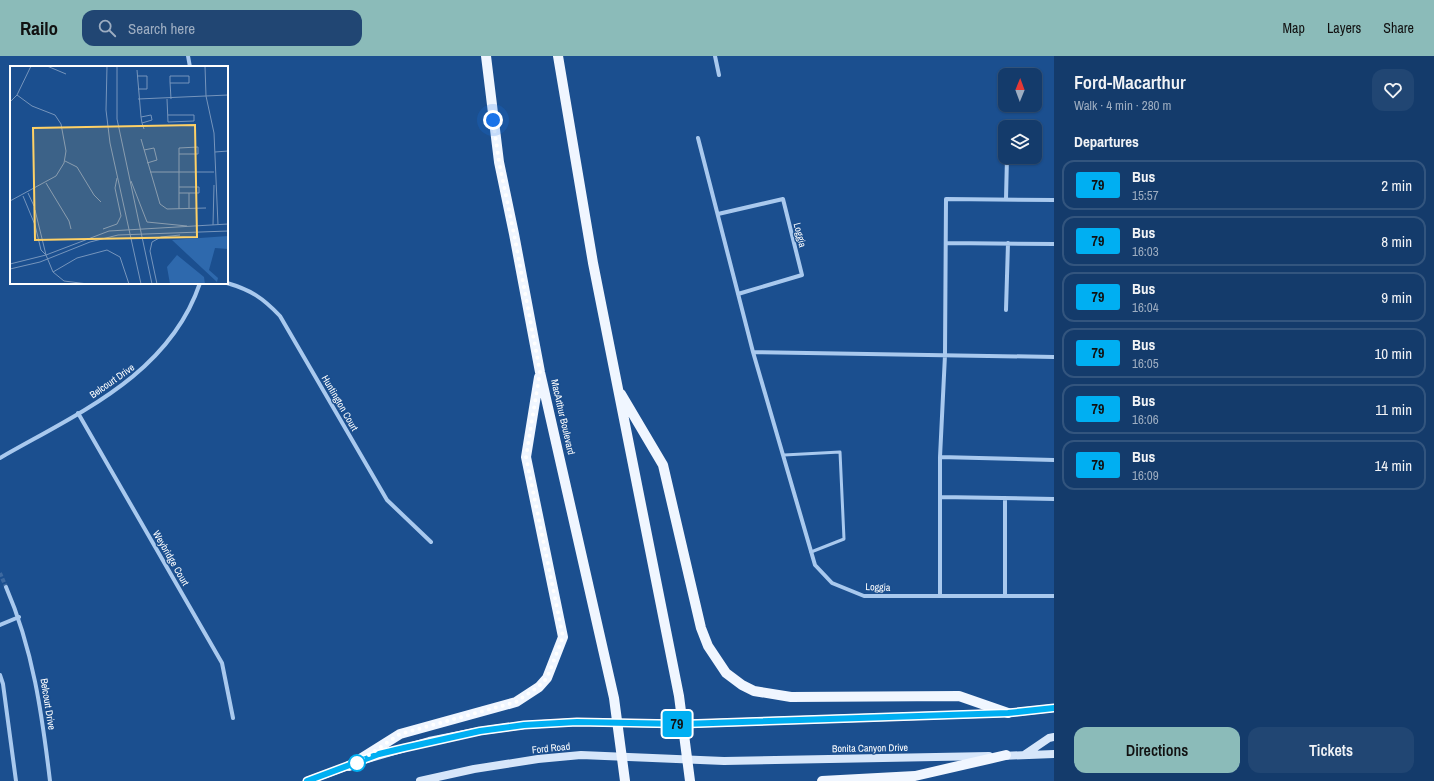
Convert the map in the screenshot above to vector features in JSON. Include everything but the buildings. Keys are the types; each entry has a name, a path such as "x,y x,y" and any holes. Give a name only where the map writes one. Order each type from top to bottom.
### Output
{"main road":[{"name":"MacArthur Boulevard","path":"486,56 499,162 540,372 618,723 625,781"},
{"path":"558,56 593,263 679,696 690,781"},
{"path":"349,766 400,734 516,702 538,687 547,678 563,637 526,457 540,372"},
{"path":"617,386 663,466 701,628 708,646 718,663 734,680 754,691 791,697 959,696 1008,713"},
{"path":"307,781 379,754 480,731 577,722 683,724 1008,713 1054,708"},
{"path":"1023,755 1049,738 1054,737"},
{"name":"Bonita Canyon Drive","path":"687,759 724,761 1054,754"},
{"name":"Ford Road","path":"420,781 474,769 538,759 581,755 687,759"},
{"path":"822,781 915,776 1006,755"}],"street":[{"path":"188,56 190,66"},
{"path":"715,56 719,75"},
{"name":"Loggia","path":"698,138 753,352 815,565 832,583 864,596 1054,596"},
{"path":"1006,200 1007,164"},
{"name":"Loggia","path":"718,214 783,199 802,275 738,294"},
{"path":"940,596 940,457 945,355 946,199 1054,200"},
{"path":"946,243 1054,244"},
{"path":"1006,310 1008,243"},
{"name":"Huntington Court","path":"228,283 246,289 265,300 280,316 387,500 431,542"},
{"name":"Belcourt Drive","path":"0,458 120,388 149,363 165,346 182,321 200,284"},
{"path":"753,352 1054,357"},
{"name":"Weybridge Court","path":"78,413 222,663 233,718"},
{"path":"940,457 1054,460"},
{"path":"940,497 1054,499"},
{"path":"1005,498 1005,596"},
{"name":"Belcourt Drive","path":"6,587 19,617 35,673 44,728 50,781"},
{"path":"0,625 19,617"},
{"path":"0,675 3,684 16,781"}],"lane":[{"path":"784,455 840,452 844,539 810,552"}],"tunnel":[{"path":"0,573 6,587"}],"bus line":[{"name":"79","path":"307,781 379,754 429,741 480,731 524,725 577,722 683,724 1008,713 1054,708"}],"route":[{"path":"357,763 400,734 516,702 538,687 547,678 563,637 526,457 540,372 499,162 493,120"}]}
